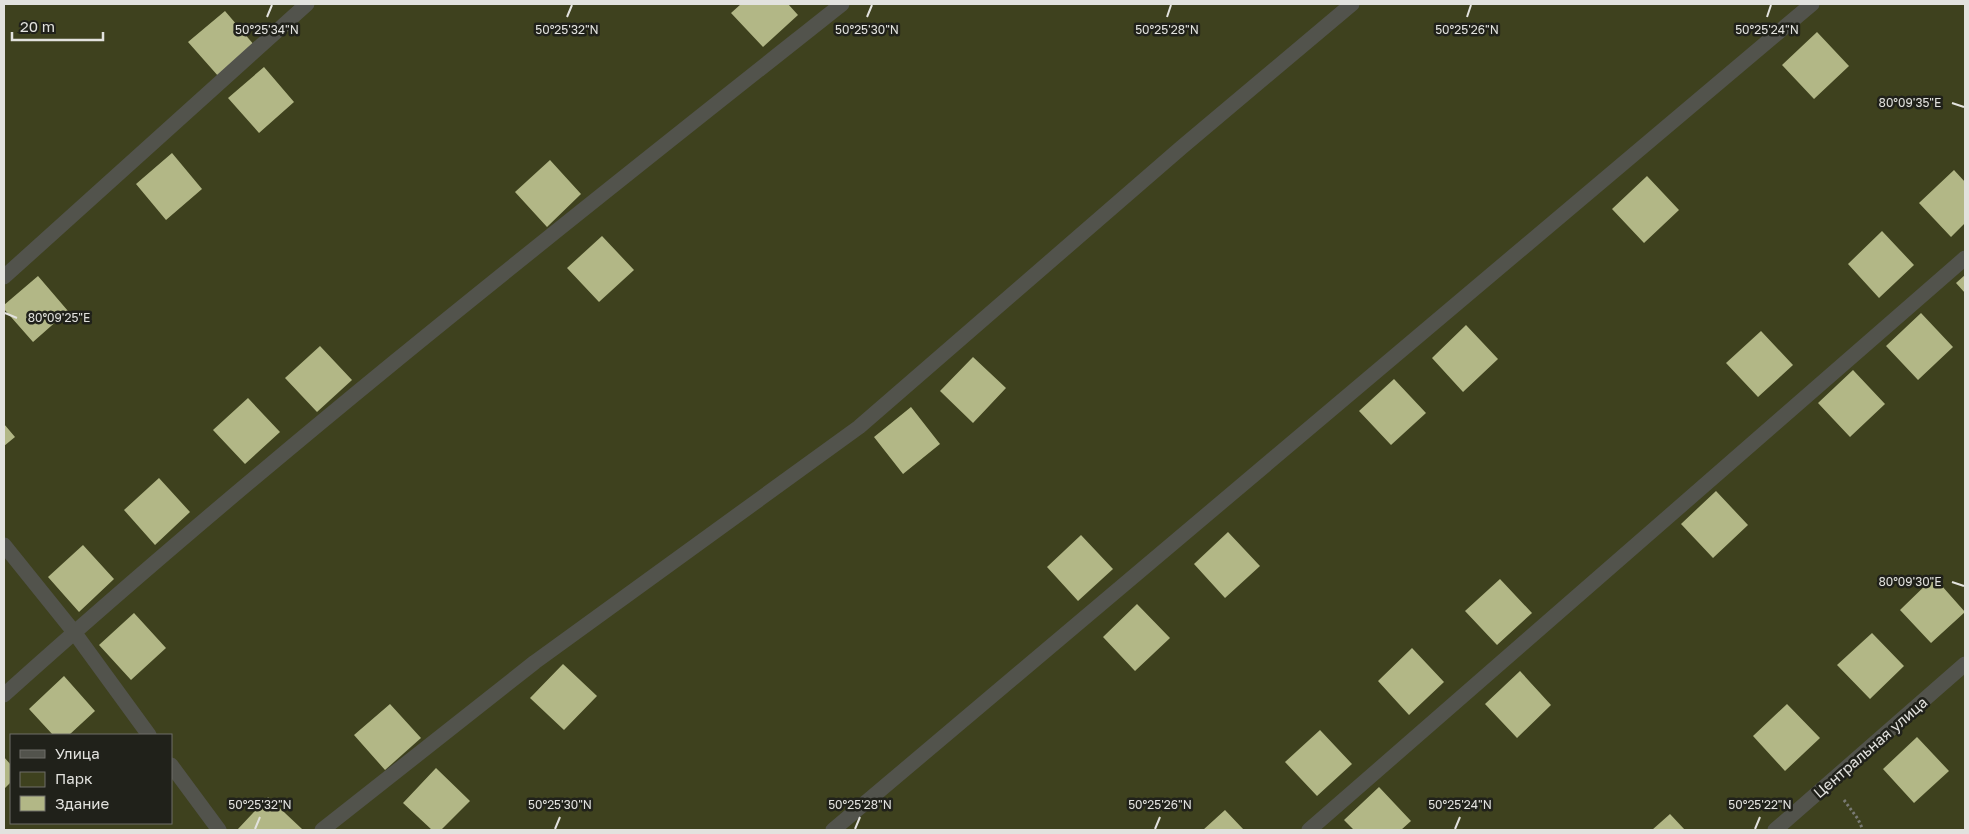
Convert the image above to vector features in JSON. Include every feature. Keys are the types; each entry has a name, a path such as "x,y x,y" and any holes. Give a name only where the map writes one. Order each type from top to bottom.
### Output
{"street":[{"path":"4,277 307,4"},
{"path":"4,695 74,632 450,314 842,4"},
{"path":"322,830 535,662 859,427 1182,147 1352,4"},
{"path":"833,830 1812,4"},
{"path":"1309,830 1965,258"},
{"path":"4,545 74,632 148,734"},
{"name":"Центральная улица","path":"1775,830 1965,664"},
{"path":"172,766 219,830"}],"path":[{"path":"1830,782 1858,819 1863,830"}],"green space":[{"path":"4,4 1965,4 1965,830 4,830"}],"building":[{"path":"741,4 788,4 798,15 763,47 731,13"},
{"path":"225,11 255,46 219,77 188,42"},
{"path":"1817,32 1849,66 1814,99 1782,65"},
{"path":"264,67 294,102 259,133 228,98"},
{"path":"172,153 202,189 166,220 136,184"},
{"path":"550,160 581,194 547,227 515,192"},
{"path":"1954,170 1965,182 1965,223 1951,237 1919,203"},
{"path":"1647,176 1679,210 1644,243 1612,209"},
{"path":"1882,231 1914,265 1879,298 1848,264"},
{"path":"602,236 634,270 599,302 567,268"},
{"path":"1965,275 1965,293 1956,283"},
{"path":"38,276 68,311 33,342 4,309 4,305"},
{"path":"1921,313 1953,347 1918,380 1886,346"},
{"path":"1466,325 1498,359 1463,392 1432,358"},
{"path":"1761,331 1793,365 1758,397 1726,363"},
{"path":"320,346 352,380 317,412 285,378"},
{"path":"973,357 1006,388 973,423 940,391"},
{"path":"1853,370 1885,404 1850,437 1818,403"},
{"path":"1394,379 1426,413 1391,445 1359,411"},
{"path":"248,398 280,432 245,464 213,430"},
{"path":"911,407 940,444 903,474 874,437"},
{"path":"4,424 15,437 4,446"},
{"path":"159,478 190,512 155,545 124,510"},
{"path":"1716,491 1748,525 1713,558 1681,524"},
{"path":"1228,532 1260,566 1225,598 1194,564"},
{"path":"1081,535 1113,569 1078,601 1047,567"},
{"path":"83,545 114,579 79,612 48,577"},
{"path":"1934,577 1965,612 1931,643 1900,610"},
{"path":"1500,579 1532,613 1497,645 1465,611"},
{"path":"1137,604 1170,638 1135,671 1103,637"},
{"path":"134,613 166,648 131,680 99,645"},
{"path":"1872,633 1904,666 1870,699 1837,665"},
{"path":"1412,648 1444,682 1409,715 1378,681"},
{"path":"563,664 597,696 564,730 530,698"},
{"path":"1520,671 1551,705 1517,738 1485,704"},
{"path":"64,676 95,711 70,734 52,734 29,709"},
{"path":"390,704 421,738 385,770 354,735"},
{"path":"1787,704 1820,738 1785,771 1753,736"},
{"path":"1320,730 1352,764 1317,796 1285,762"},
{"path":"1917,737 1949,771 1914,803 1883,769"},
{"path":"4,757 10,764 10,783 4,789"},
{"path":"436,768 470,801 441,830 432,830 403,803"},
{"path":"1379,787 1411,821 1401,830 1354,830 1344,820"},
{"path":"268,797 302,829 237,830"},
{"path":"1225,810 1244,830 1203,830"},
{"path":"1670,814 1685,830 1652,830"}]}
